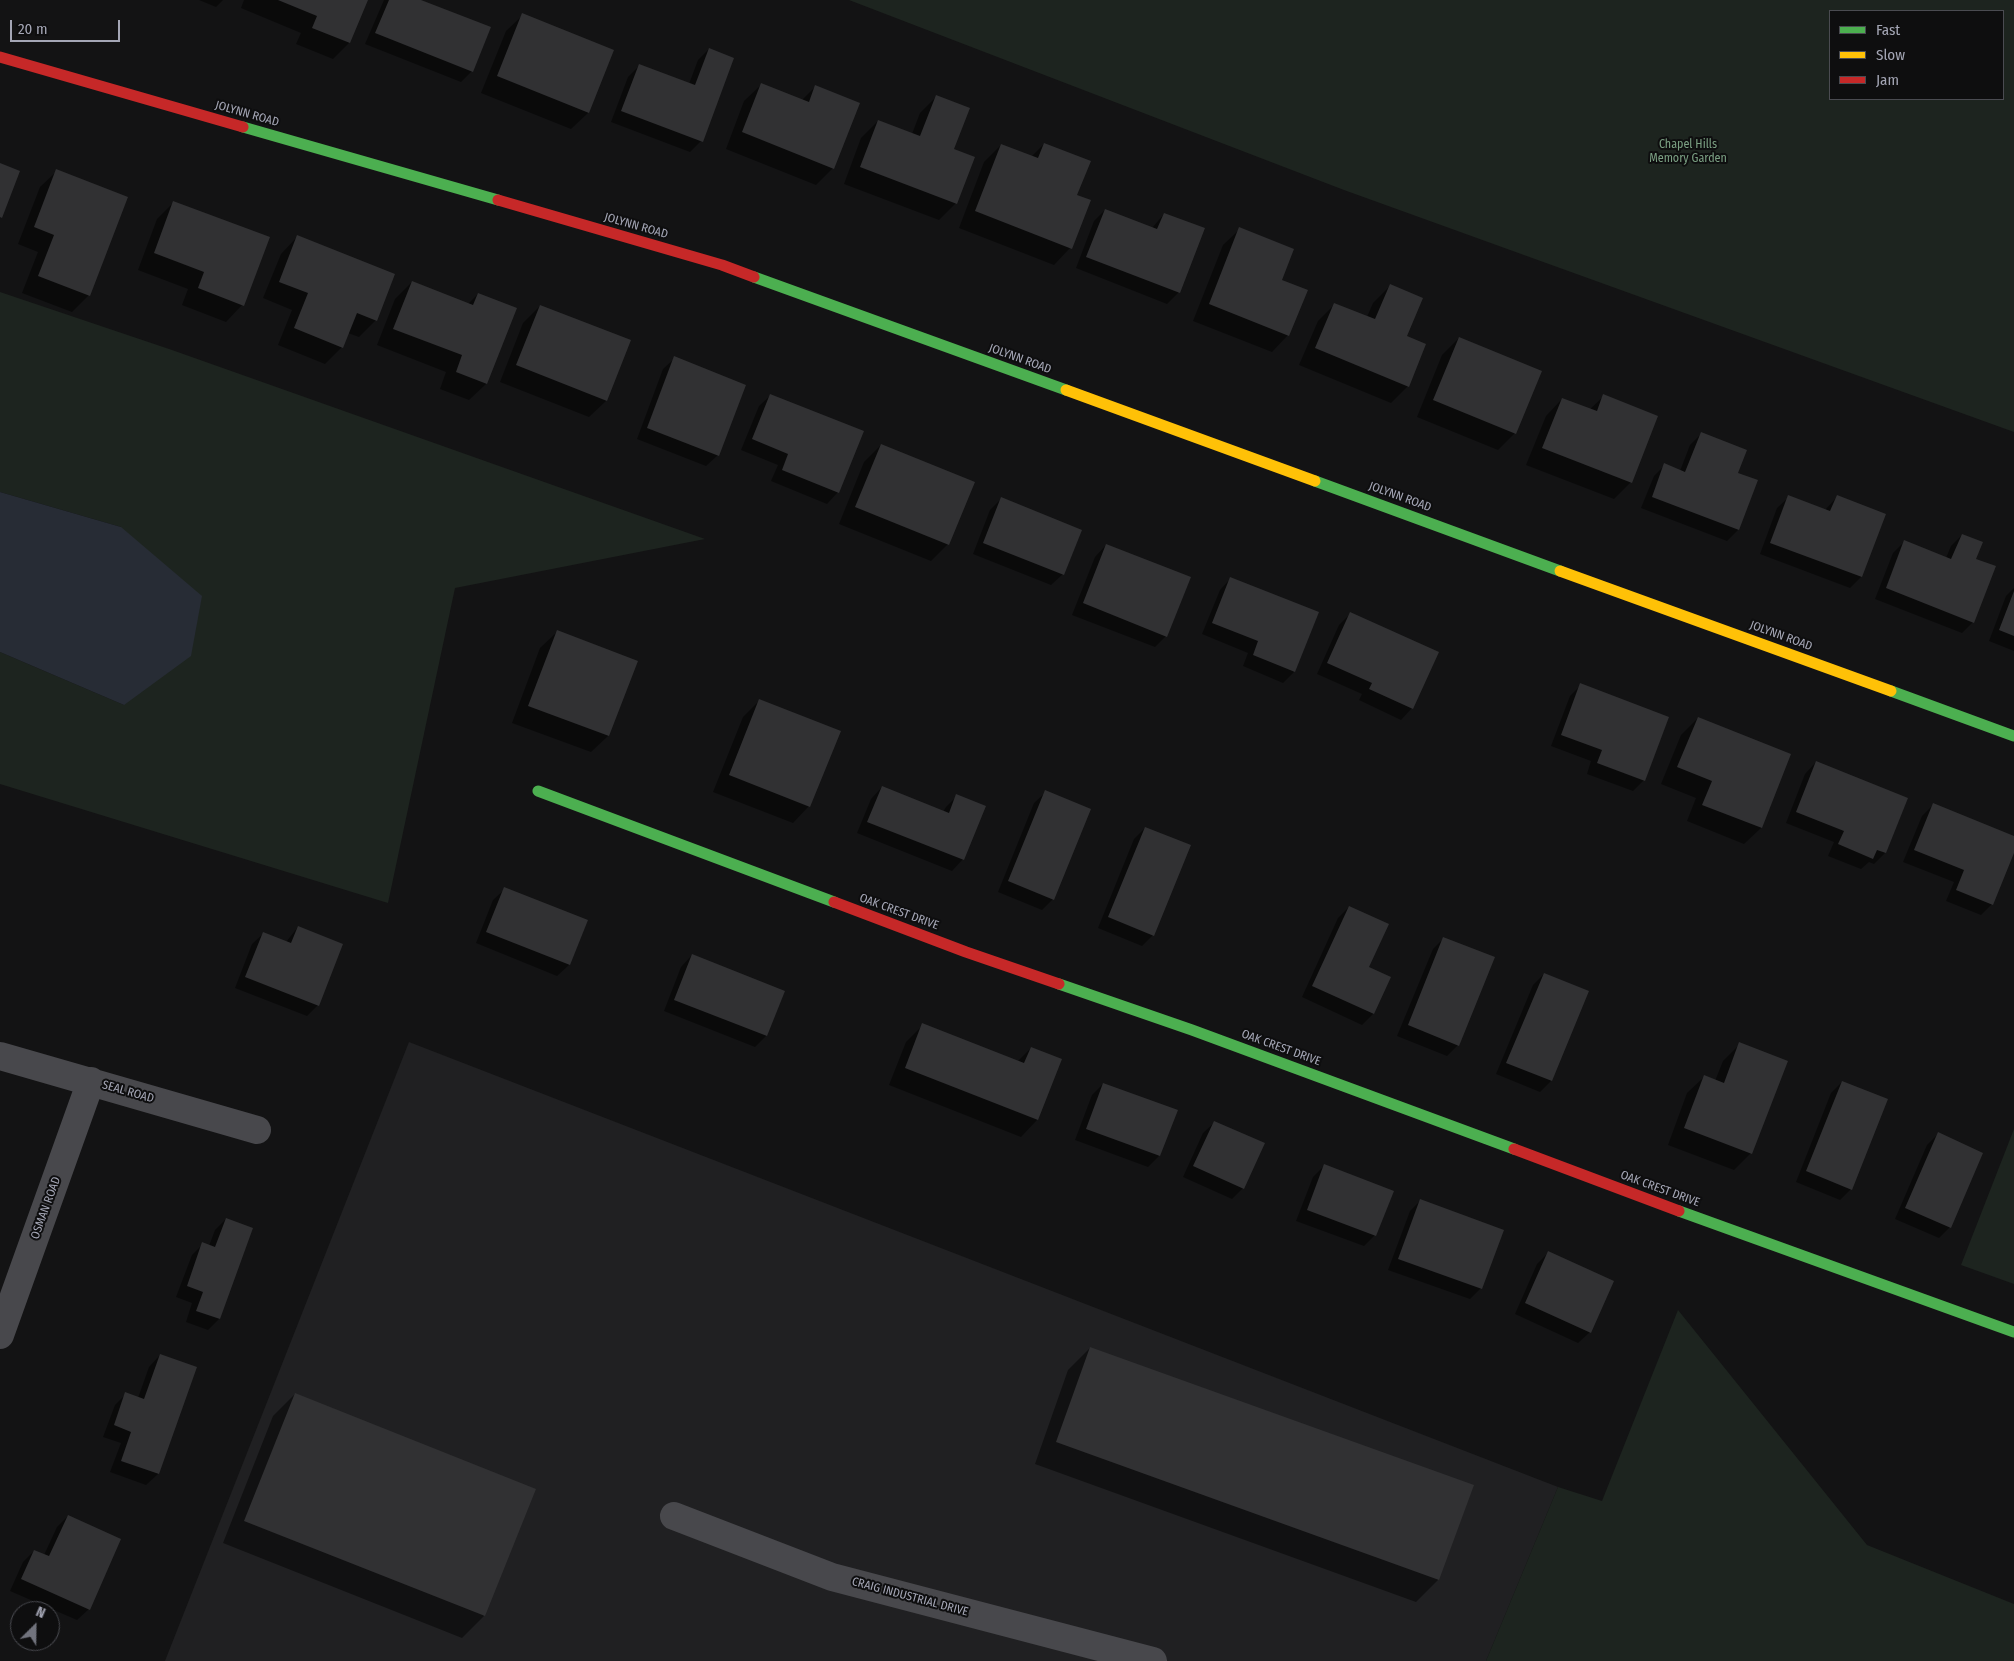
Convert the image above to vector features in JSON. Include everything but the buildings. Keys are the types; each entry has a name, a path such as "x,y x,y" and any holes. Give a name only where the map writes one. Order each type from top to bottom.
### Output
{"street":[{"name":"JOLYNN ROAD","path":"0,57 722,265 2014,736"},
{"name":"OAK CREST DRIVE","path":"538,791 930,938 1192,1030 2014,1332"},
{"name":"SEAL ROAD","path":"0,1056 256,1130"},
{"name":"OSMAN ROAD","path":"0,1334 91,1082"},
{"name":"CRAIG INDUSTRIAL DRIVE","path":"674,1516 832,1576 1153,1661"}],"shaded area":[{"path":"0,492 121,527 202,596 191,656 124,705 0,652"},
{"path":"409,1042 1558,1487 1486,1661 165,1661"}],"green space":[{"name":"Chapel Hills Memory Garden","path":"849,0 2014,0 2014,432 1344,190"},
{"path":"0,292 172,350 705,539 455,588 388,903 0,784 0,652 124,705 121,527 0,492"},
{"path":"2014,1129 2014,1284 1961,1265"},
{"path":"1678,1310 1867,1545 2014,1604 2014,1661 1486,1661 1558,1487 1602,1501"}],"traffic: fast":[{"path":"243,127 498,200"},
{"path":"754,277 1066,390"},
{"path":"1315,481 1560,571"},
{"path":"1891,691 2014,736"},
{"path":"538,791 834,902"},
{"path":"1059,984 1192,1030 1514,1149"},
{"path":"1679,1211 2014,1332"}],"traffic: slow":[{"path":"1066,390 1315,481"},
{"path":"1560,571 1891,691"}],"traffic: jam":[{"path":"0,57 243,127"},
{"path":"498,200 722,265 754,277"},
{"path":"834,902 966,952 1059,984"},
{"path":"1514,1149 1679,1211"}]}
